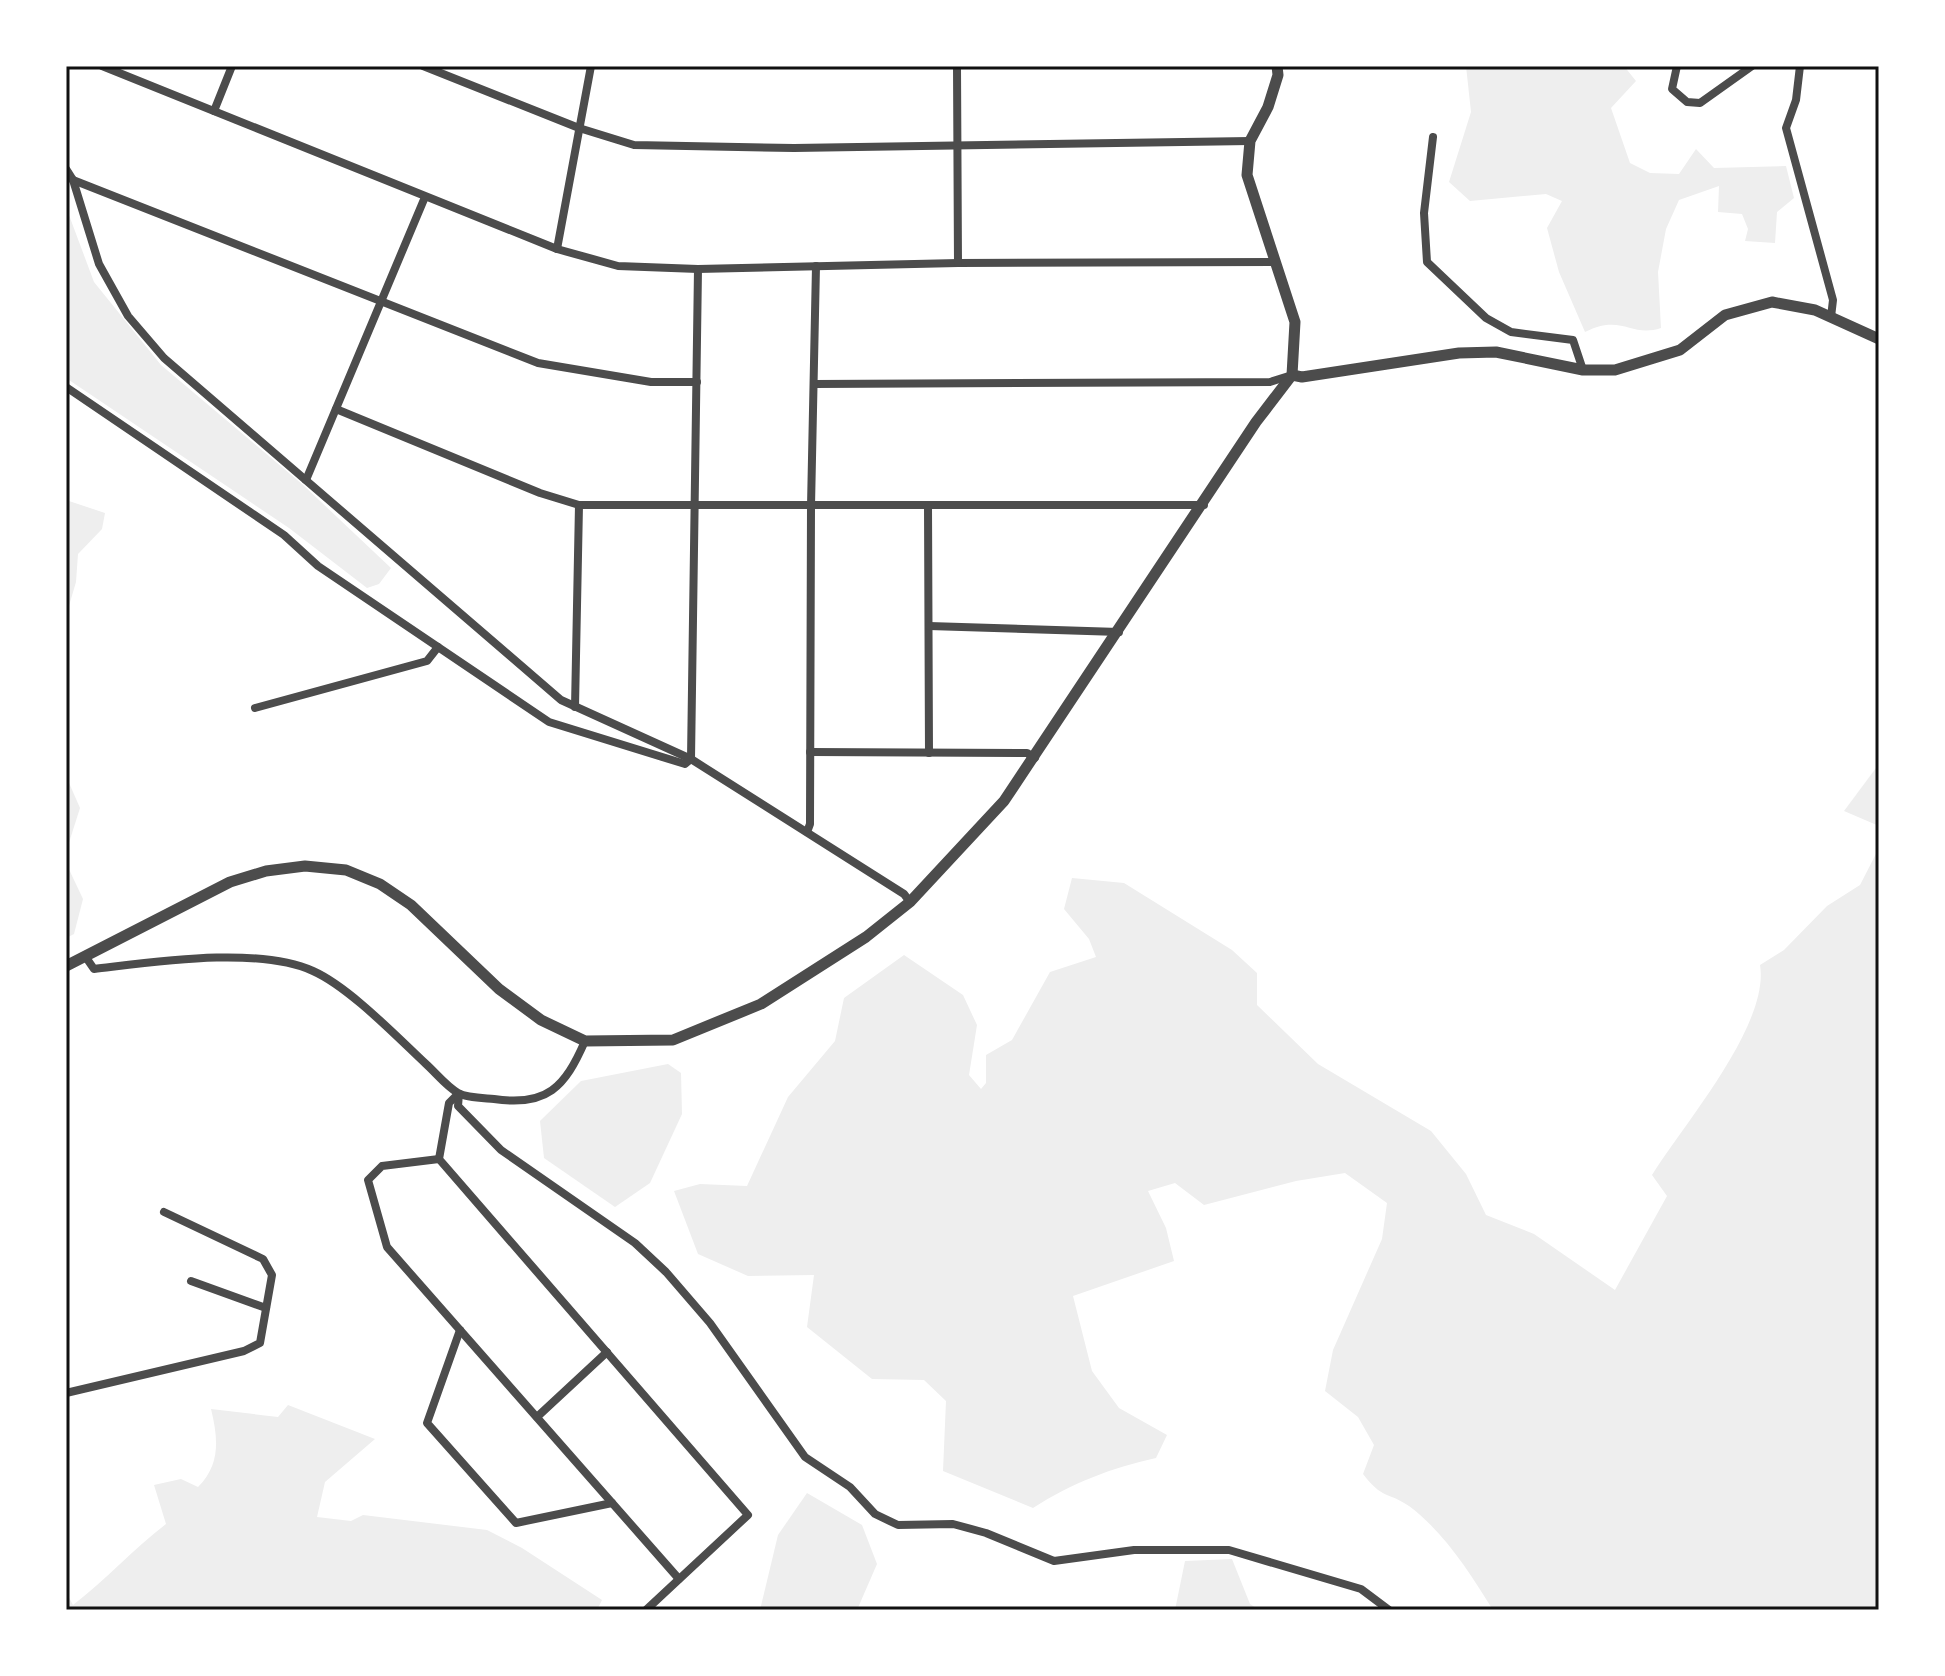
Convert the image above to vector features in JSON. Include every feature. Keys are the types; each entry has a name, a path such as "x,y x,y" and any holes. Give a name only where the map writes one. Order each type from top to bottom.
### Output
{"street":[{"path":"102,66 557,249 618,266 698,269 958,263 1275,262"},
{"path":"214,111 232,66"},
{"path":"423,66 579,128 634,145 959,147 1250,141"},
{"path":"557,249 591,66"},
{"path":"957,66 958,263"},
{"path":"66,966 230,882 266,871 305,866 346,870 380,884 411,905 499,989 541,1020 585,1041 673,1040 761,1004 866,937 910,902 1004,801 1204,505 1256,422 1292,375 1295,322 1247,175 1250,141 1268,107 1278,75 1277,66"},
{"path":"1677,66 1672,89 1687,102 1700,103 1752,66"},
{"path":"1800,66 1796,100 1786,128 1833,300 1831,317"},
{"path":"1433,137 1424,213 1427,262 1486,318 1511,332 1573,340 1583,370"},
{"path":"66,169 73,180 99,264 128,316 164,358 561,700 691,759 904,894 910,902"},
{"path":"73,180 538,363 651,382 697,382"},
{"path":"306,480 425,197"},
{"path":"807,832 810,824 811,506 816,266"},
{"path":"66,387 284,535 318,566 549,722 685,764 691,759 698,269"},
{"path":"814,384 1270,382 1292,375 1302,377 1484,353 1527,356 1583,370 1615,370 1648,363 1680,350 1725,315 1772,302 1815,310 1879,339"},
{"path":"336,409 540,493 579,505 1204,505"},
{"path":"575,707 579,505"},
{"path":"928,506 929,753"},
{"path":"929,626 1119,632"},
{"path":"255,708 427,661 438,647"},
{"path":"810,752 1027,753 1035,758"},
{"path":"85,956 94,969 181,959 278,960 314,971 372,1015 459,1094 502,1100 536,1100 558,1088 572,1072 585,1041"},
{"path":"439,1159 449,1103 459,1094"},
{"path":"459,1094 458,1106 501,1150 635,1243 666,1272 710,1323 805,1457 850,1487 875,1514 898,1525 953,1524 1054,1561 1134,1550 1229,1550 1361,1589 1389,1610"},
{"path":"439,1159 382,1166 368,1180 387,1247 679,1579"},
{"path":"439,1159 748,1515 646,1610"},
{"path":"66,1393 244,1351 260,1343 272,1275 263,1259 164,1212"},
{"path":"191,1281 266,1308"},
{"path":"460,1330 427,1423 516,1523 612,1503"},
{"path":"537,1417 607,1352"}],"shaded area":[{"path":"1466,66 1624,66 1636,81 1611,108 1630,163 1650,173 1679,174 1696,149 1714,168 1786,166 1794,198 1777,212 1775,243 1745,241 1748,229 1742,214 1718,212 1719,186 1679,200 1666,229 1658,272 1661,328 1642,330 1608,325 1585,332 1559,272 1547,228 1562,201 1546,194 1470,201 1449,182 1471,112"},
{"path":"66,207 94,282 161,365 302,484 391,568 379,584 367,588 289,528 66,378"},
{"path":"66,500 105,513 102,529 78,554 76,582 66,616"},
{"path":"1879,764 1879,826 1844,811"},
{"path":"66,776 80,808 66,852"},
{"path":"1879,848 1879,1610 1493,1610 1466,1568 1434,1528 1402,1501 1381,1492 1363,1474 1374,1445 1358,1417 1325,1391 1333,1350 1382,1239 1387,1203 1345,1173 1296,1181 1204,1205 1175,1183 1148,1191 1166,1228 1174,1261 1073,1296 1092,1371 1119,1408 1167,1435 1156,1458 1092,1477 1033,1508 943,1471 946,1401 924,1380 872,1379 807,1327 814,1275 748,1276 698,1254 674,1191 700,1184 747,1186 788,1097 835,1041 844,998 904,955 963,995 977,1025 969,1075 981,1089 986,1083 986,1055 1012,1040 1050,972 1096,957 1089,939 1064,909 1072,878 1124,883 1232,950 1257,973 1257,1005 1318,1064 1431,1131 1466,1174 1486,1215 1534,1234 1615,1290 1667,1196 1652,1175 1721,1074 1752,1016 1760,989 1760,965 1784,950 1827,906 1860,885"},
{"path":"66,863 83,899 74,934 66,938"},
{"path":"668,1064 681,1073 682,1114 650,1183 615,1207 544,1158 540,1121 581,1081"},
{"path":"288,1405 375,1439 325,1482 317,1517 351,1521 363,1515 487,1530 522,1548 602,1600 597,1610 66,1610 66,1592 73,1605 166,1524 154,1485 181,1479 198,1487 205,1478 216,1450 211,1409 278,1417"},
{"path":"807,1493 862,1525 877,1564 857,1610 760,1610 778,1535"},
{"path":"1232,1559 1250,1604 1259,1610 1175,1610 1185,1561"}]}
